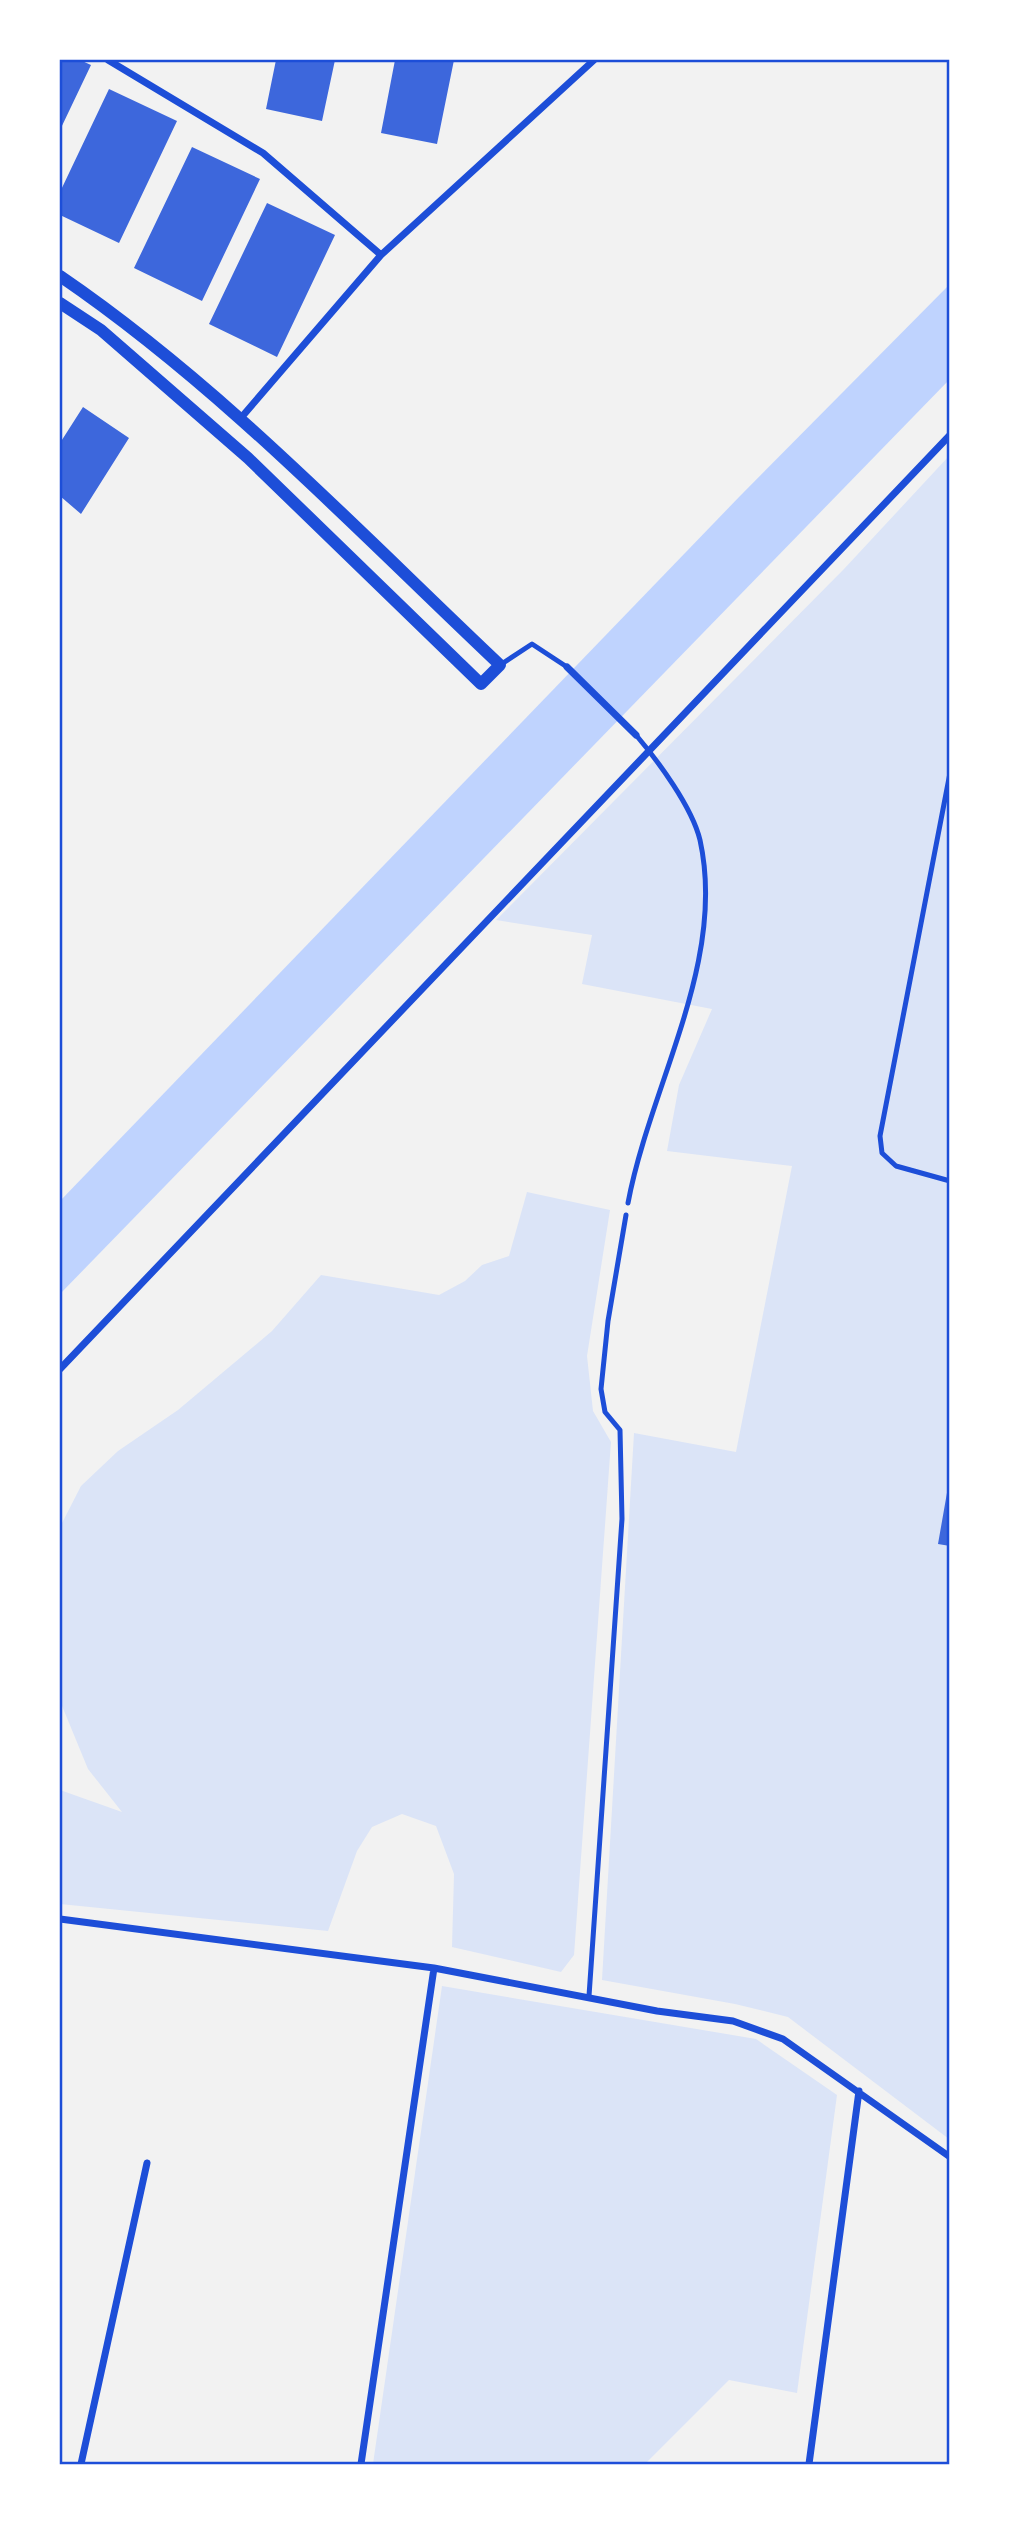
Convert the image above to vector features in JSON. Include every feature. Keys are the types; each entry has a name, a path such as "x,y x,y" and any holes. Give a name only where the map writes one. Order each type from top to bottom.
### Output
{"street":[{"path":"108,60 262,153 381,255"},
{"path":"240,419 381,255 594,60"},
{"path":"60,276 102,306 240,419 500,666 481,684 248,458 101,330 60,303"},
{"path":"60,1369 950,435"},
{"path":"567,667 636,735"},
{"path":"60,1919 435,1968 657,2011 733,2021 783,2039 950,2157"},
{"path":"361,2465 435,1968"},
{"path":"809,2465 859,2091"},
{"path":"81,2465 148,2163"}],"lane":[{"path":"500,666 532,644 567,667"},
{"path":"628,1203 635,1163 683,1019 706,920 706,883 699,838 691,817 650,752 636,735"},
{"path":"950,773 880,1136 882,1153 896,1166 950,1181"},
{"path":"589,1996 622,1519 620,1430 605,1412 601,1389 607,1321 626,1215"}],"shaded area":[{"path":"949,456 949,2139 788,2017 735,2004 602,1980 634,1433 736,1452 792,1166 667,1151 679,1085 712,1009 582,984 592,935 496,920 844,569"},
{"path":"527,1192 610,1210 587,1356 593,1411 611,1442 574,1955 561,1972 452,1947 454,1874 436,1826 402,1814 372,1827 357,1851 328,1931 60,1904 60,1790 122,1812 88,1769 60,1701 60,1527 81,1486 118,1451 178,1410 272,1331 321,1275 439,1295 465,1281 482,1265 509,1256"},
{"path":"442,1986 756,2039 837,2095 797,2393 729,2380 645,2464 373,2464"}],"water":[{"path":"949,285 949,380 60,1294 60,1201 740,496"}],"building":[{"path":"60,60 80,60 91,65 60,130"},
{"path":"276,60 335,60 322,121 266,109"},
{"path":"395,60 454,60 437,144 381,133"},
{"path":"109,89 177,121 119,243 60,215 60,192"},
{"path":"192,147 260,179 202,301 134,268"},
{"path":"267,203 335,235 277,357 209,324"},
{"path":"83,407 129,438 81,514 60,496 60,443"},
{"path":"950,1487 950,1546 938,1544"}]}
